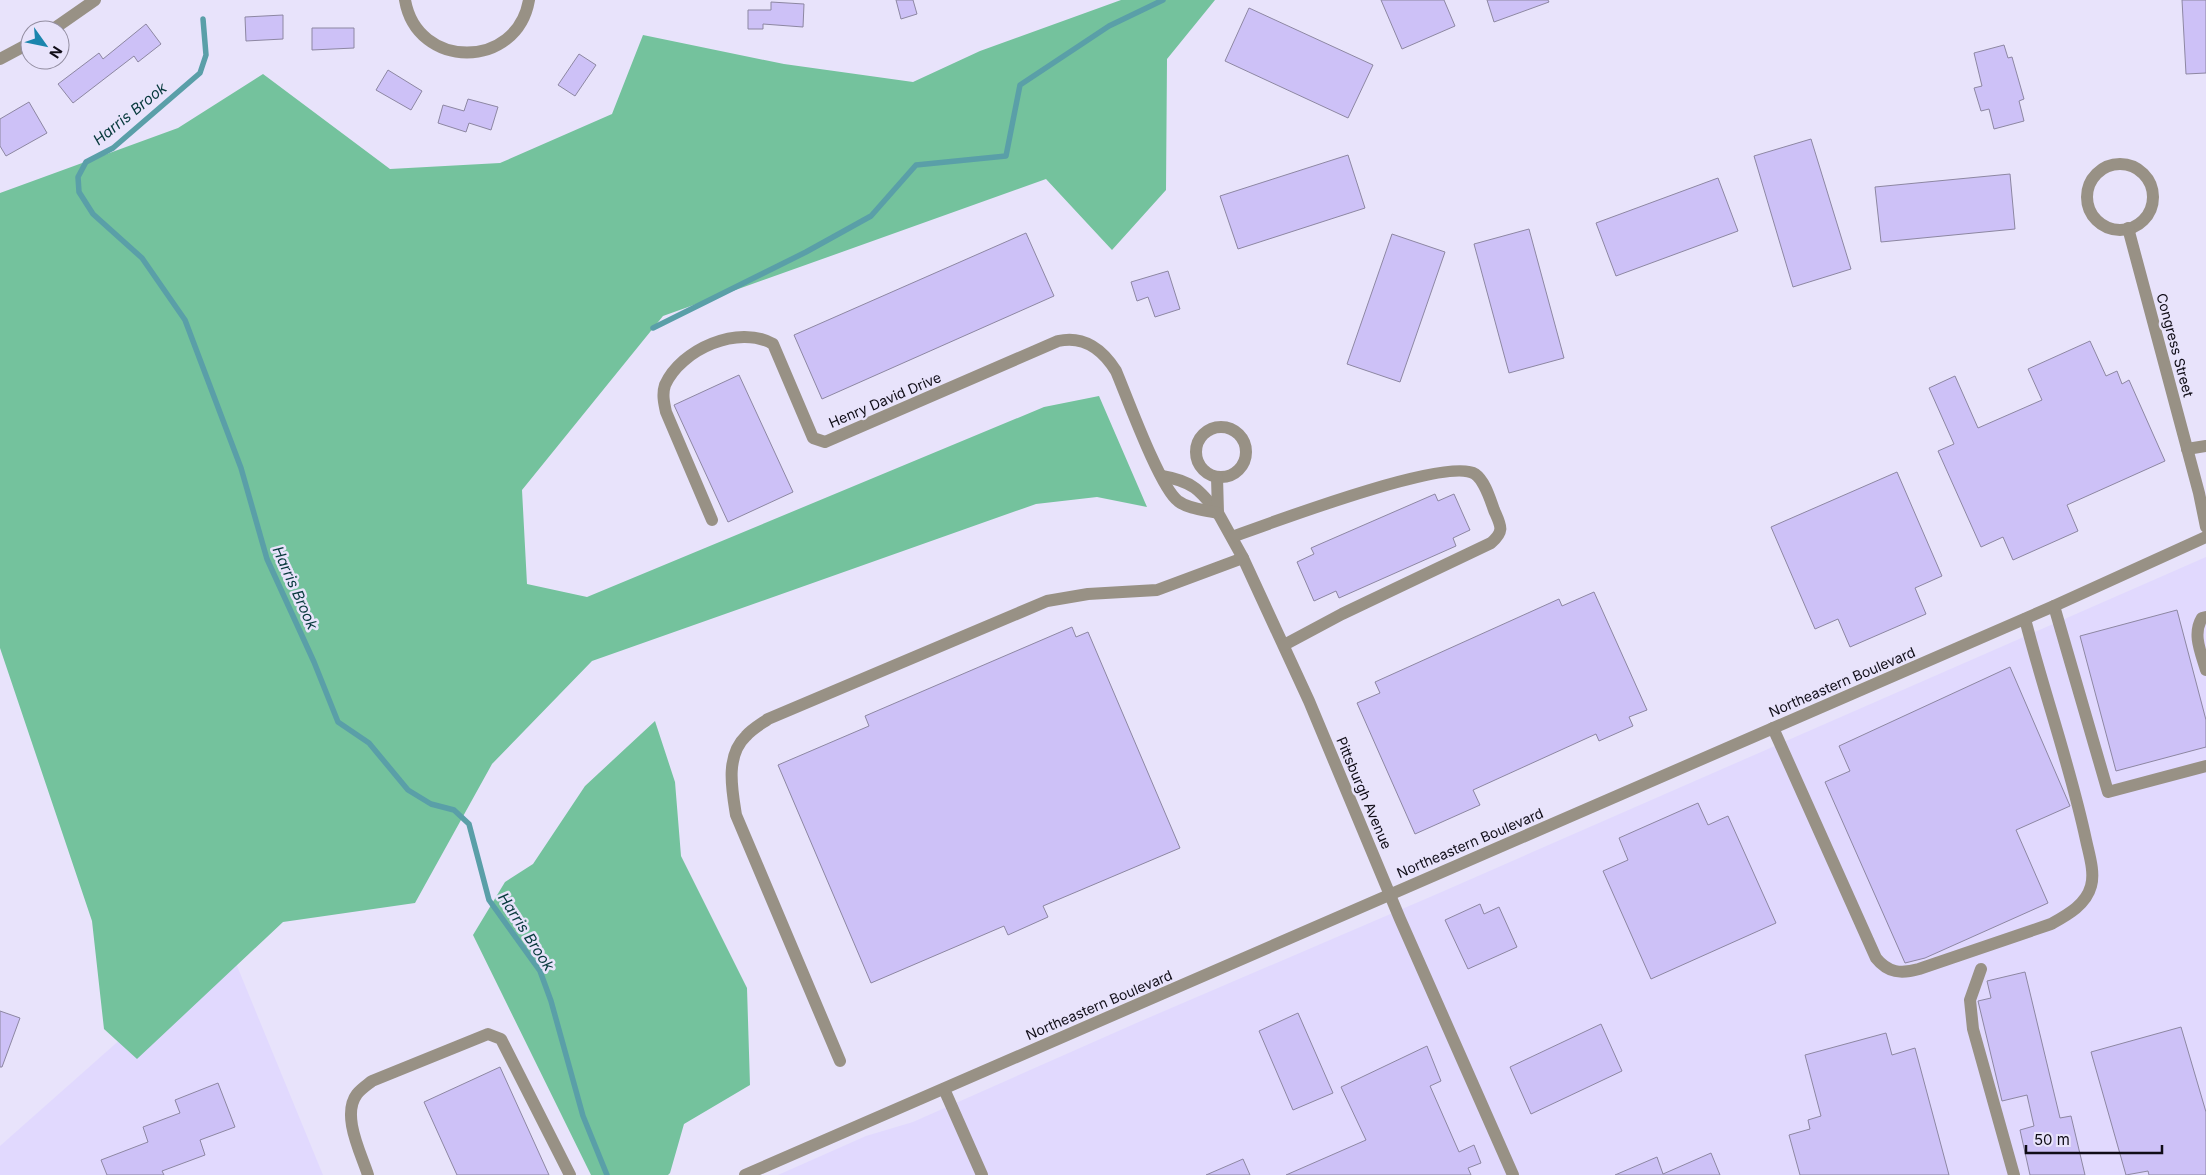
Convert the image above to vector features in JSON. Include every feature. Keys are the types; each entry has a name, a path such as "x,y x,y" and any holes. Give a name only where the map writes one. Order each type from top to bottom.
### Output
{"street":[{"path":"67,20 96,0"},
{"path":"405,0 412,21 424,37 450,51 471,53 490,49 507,38 520,23 529,0"},
{"path":"0,59 20,48"},
{"path":"2118,164 2133,167 2145,175 2151,188 2152,202 2147,215 2141,222 2128,228 2113,229 2102,224 2094,216 2089,205 2087,198 2091,182 2099,172 2108,166 2118,164"},
{"name":"Congress Street","path":"2128,228 2206,527"},
{"name":"Henry David Drive","path":"712,520 666,412 663,398 665,386 673,372 685,360 703,348 726,340 749,337 761,338 773,344 813,438 825,442 1058,341 1069,339 1085,342 1097,348 1109,360 1116,371 1162,476 1176,500 1186,506 1218,513"},
{"path":"1223,427 1232,429 1242,438 1246,455 1238,471 1226,477 1217,477 1209,474 1200,466 1196,449 1198,441 1207,431 1223,427"},
{"path":"2187,449 2206,446"},
{"path":"1232,537 1335,501 1436,473 1464,470 1476,474 1483,484 1501,526 1499,536 1491,543 1342,614 1284,645"},
{"path":"1162,476 1192,484 1203,493 1218,513"},
{"name":"Pittsburgh Avenue","path":"1217,477 1218,513 1243,558 1284,645 1513,1175"},
{"name":"Northeastern Boulevard","path":"745,1175 2025,619 2206,537"},
{"path":"840,1061 736,816 731,780 735,754 745,736 768,719 1047,600 1088,594 1157,590 1243,558"},
{"path":"2054,606 2108,792 2206,766"},
{"path":"2206,617 2202,618 2197,634 2206,670"},
{"path":"1773,728 1876,958 1882,965 1903,973 1919,970 2050,924 2067,915 2084,900 2092,885 2091,868 2079,810 2025,619"},
{"path":"1981,968 1970,1000 1973,1029 2014,1175"},
{"path":"368,1175 352,1125 351,1108 357,1095 372,1081 488,1034 501,1039 570,1175"},
{"path":"944,1089 982,1175"}],"shaded area":[{"path":"2206,557 2206,1175 778,1175 866,1136 913,1122"},
{"path":"228,944 323,1175 0,1175 0,1146"}],"green space":[{"path":"1121,0 1215,0 1167,59 1166,190 1112,250 1046,179 663,316 522,490 527,584 587,597 1044,407 1099,396 1147,507 1097,497 1036,504 592,661 492,764 415,903 283,922 137,1059 104,1029 92,921 0,648 0,193 178,128 263,74 390,169 500,163 612,114 643,35 784,64 913,82 980,51"},
{"path":"655,721 675,782 681,856 747,988 750,1085 684,1124 668,1175 591,1175 473,935 505,882 533,864 585,786"}],"building":[{"path":"896,0 913,0 917,14 901,19"},
{"path":"1381,0 1444,0 1455,26 1402,49"},
{"path":"1487,0 1548,0 1549,2 1494,22"},
{"path":"2182,0 2206,0 2206,73 2186,74"},
{"path":"771,2 804,4 803,27 763,24 763,29 748,29 748,10 771,10"},
{"path":"1249,8 1373,65 1348,118 1225,61"},
{"path":"283,15 283,39 246,41 245,17"},
{"path":"146,24 161,44 138,62 134,56 73,103 58,84 99,53 103,59"},
{"path":"312,28 354,28 354,48 312,50"},
{"path":"2004,45 2008,58 2012,57 2024,99 2019,101 2024,121 1994,129 1989,109 1981,111 1974,88 1982,86 1974,53"},
{"path":"579,54 596,65 575,96 558,85"},
{"path":"388,70 422,91 411,110 376,90"},
{"path":"468,99 498,107 491,130 469,123 466,132 438,123 443,105 464,111"},
{"path":"29,102 47,133 6,156 0,146 0,119"},
{"path":"1811,139 1851,269 1793,287 1754,156"},
{"path":"1348,155 1365,208 1238,249 1220,196"},
{"path":"2010,174 2015,229 1881,242 1875,187"},
{"path":"1718,178 1738,231 1616,276 1596,223"},
{"path":"1529,229 1564,358 1509,373 1474,244"},
{"path":"1026,233 1054,296 822,399 794,335"},
{"path":"1392,234 1445,252 1400,382 1347,364"},
{"path":"1168,271 1180,309 1155,317 1148,297 1137,301 1131,282"},
{"path":"2090,341 2106,376 2117,371 2122,384 2129,380 2165,461 2067,505 2078,531 2013,560 2003,537 1981,547 1938,451 1954,444 1929,388 1955,376 1978,428 2042,400 2028,369"},
{"path":"739,375 793,492 728,522 674,405"},
{"path":"1897,472 1942,576 1915,588 1926,614 1850,647 1838,619 1815,629 1771,527"},
{"path":"1435,494 1438,501 1454,494 1470,530 1453,538 1456,546 1339,598 1336,591 1314,601 1297,562 1314,554 1311,548"},
{"path":"1594,592 1647,710 1629,717 1633,726 1599,741 1596,734 1473,790 1480,805 1415,834 1357,703 1380,693 1375,682 1559,599 1562,606"},
{"path":"2177,610 2206,720 2206,747 2116,771 2080,636"},
{"path":"1072,627 1076,637 1088,632 1180,848 1043,906 1048,917 1008,935 1004,926 871,983 778,765 869,726 865,716"},
{"path":"2010,667 2070,806 2016,830 2048,903 1925,958 1905,963 1825,782 1850,771 1839,746"},
{"path":"1698,803 1708,825 1728,816 1776,923 1651,979 1603,871 1628,860 1619,838"},
{"path":"1480,904 1484,914 1499,907 1517,947 1468,969 1445,920"},
{"path":"2025,972 2060,1118 2071,1116 2085,1175 2030,1175 2020,1130 2034,1126 2027,1095 2002,1101 1978,1001 1991,998 1987,981"},
{"path":"0,1011 20,1018 2,1067 0,1067"},
{"path":"1298,1013 1333,1093 1293,1110 1259,1031"},
{"path":"1601,1024 1622,1071 1531,1114 1510,1067"},
{"path":"2181,1027 2206,1112 2206,1175 2149,1175 2148,1171 2126,1175 2091,1052"},
{"path":"1886,1033 1892,1055 1915,1048 1949,1175 1800,1175 1789,1135 1810,1129 1808,1120 1821,1116 1805,1055"},
{"path":"1427,1046 1441,1081 1430,1086 1459,1152 1474,1145 1481,1163 1468,1168 1471,1175 1286,1175 1366,1140 1341,1087"},
{"path":"500,1067 549,1175 457,1175 424,1102"},
{"path":"218,1083 235,1127 200,1140 205,1155 162,1171 164,1175 107,1175 101,1160 148,1142 143,1127 180,1113 175,1100"},
{"path":"1711,1153 1720,1175 1615,1175 1657,1157 1663,1174"},
{"path":"1243,1159 1250,1175 1206,1175"}],"waterway":[{"path":"653,328 806,252 871,216 916,165 1006,156 1020,85 1109,26 1163,0"},
{"name":"Harris Brook","path":"203,19 206,55 200,73 113,148 86,162 78,177 79,192 93,214 142,258 185,320 241,468 267,559 314,662 338,722 369,743 408,790 431,804 454,810 469,824 489,900 540,971 551,1001 583,1116 607,1175"}]}
